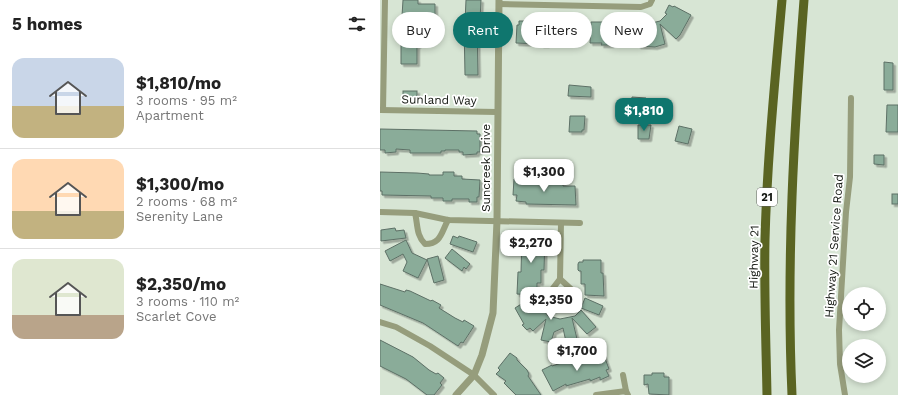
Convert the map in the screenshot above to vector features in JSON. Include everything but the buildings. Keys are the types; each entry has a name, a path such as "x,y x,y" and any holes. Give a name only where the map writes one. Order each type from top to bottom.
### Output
{"main road":[{"name":"Highway 21","path":"767,395 765,270 767,193 782,0"},
{"name":"21","path":"792,395 790,308 792,191 804,0"}],"street":[{"path":"382,110 385,0"},
{"path":"499,2 641,7 650,4 652,0"},
{"name":"Suncreek Drive","path":"456,395 474,375 482,355 493,313 497,221 499,2"},
{"name":"Highway 21 Service Road","path":"845,395 840,364 839,330 846,212 850,177 851,98"},
{"name":"Sunland Way","path":"382,110 497,112"},
{"path":"380,212 416,213 448,220 580,223"},
{"path":"416,213 417,233 424,244 433,244 439,240 448,220"},
{"path":"560,279 561,223"},
{"path":"380,322 396,327 430,346 474,375 494,395"},
{"path":"596,395 627,393 623,375"}]}
